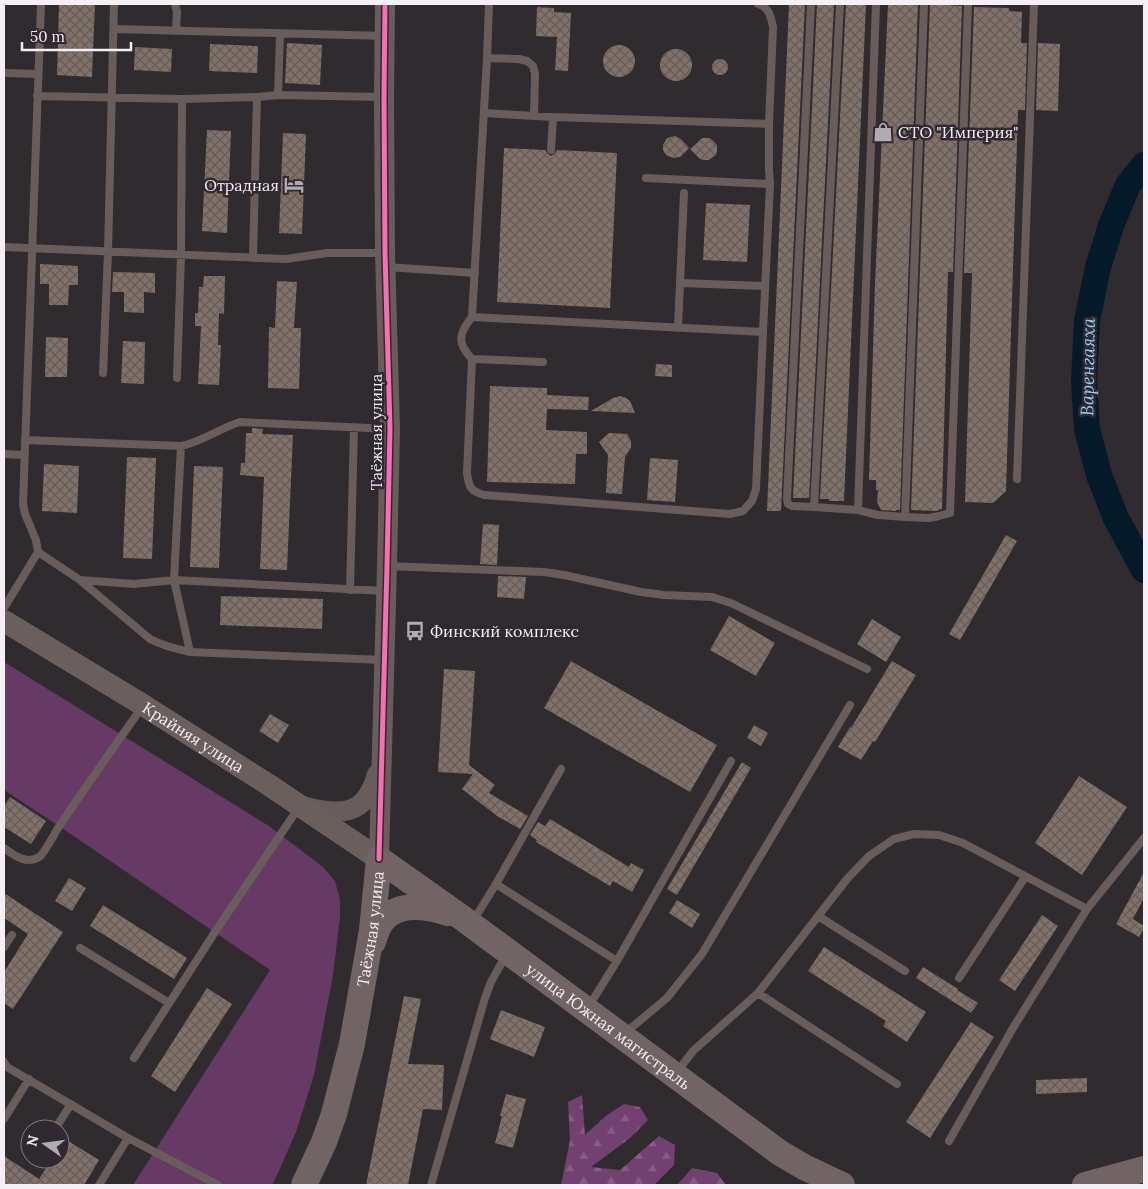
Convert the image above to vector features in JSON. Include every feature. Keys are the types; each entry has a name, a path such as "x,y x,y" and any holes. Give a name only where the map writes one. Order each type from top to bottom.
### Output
{"highway":[{"name":"улица Южная магистраль","path":"379,859 780,1153 842,1185"},
{"name":"Таёжная улица","path":"304,1185 324,1142 334,1114 352,1044 369,952 379,859"},
{"path":"369,952 384,920 394,912 410,907 421,907 436,910 466,921"},
{"path":"1084,1185 1144,1169"}],"main road":[{"name":"Крайняя улица","path":"4,621 261,779 379,859"}],"street":[{"name":"Таёжная улица","path":"379,859 390,429 385,260 384,97 386,4"},
{"path":"300,806 338,812 358,806 364,802 376,778 383,747"}],"lane":[{"path":"4,608 38,552 36,540 25,514 23,504 40,4"},
{"path":"103,373 114,4"},
{"path":"175,4 177,12 176,31"},
{"path":"490,4 472,317 464,326 461,335 464,350 472,359 467,473 470,487 484,495 730,514 743,511 752,502 756,489 770,184 768,170 769,124 774,27 771,14 763,5 758,4"},
{"path":"811,4 788,504 792,506 858,510 878,515 929,518 950,513 968,4"},
{"path":"814,507 840,4"},
{"path":"858,510 876,4"},
{"path":"905,517 924,4"},
{"path":"1017,479 1034,4"},
{"path":"114,29 385,36"},
{"path":"278,95 280,34"},
{"path":"488,58 519,59 533,66 536,74 534,116"},
{"path":"4,73 38,74"},
{"path":"37,96 182,99 278,95 384,97"},
{"path":"253,258 257,97"},
{"path":"177,378 181,255 182,99"},
{"path":"484,113 769,124"},
{"path":"551,150 552,117"},
{"path":"646,178 770,184"},
{"path":"678,328 684,193"},
{"path":"4,247 286,259 328,253 475,273"},
{"path":"680,283 765,286"},
{"path":"472,317 763,332"},
{"path":"472,359 543,362"},
{"path":"25,440 181,446 190,444 240,422 390,429"},
{"path":"350,590 354,428"},
{"path":"181,446 174,580 190,652"},
{"path":"4,454 24,455"},
{"path":"38,552 80,580 150,639 176,650 384,660"},
{"path":"387,566 544,572 650,594 712,597 731,603 867,669"},
{"path":"80,580 134,584 174,580 387,591"},
{"path":"4,848 21,859 27,860 40,856 143,705"},
{"path":"622,1036 667,998 702,954 850,705"},
{"path":"586,1010 617,961 731,761"},
{"path":"466,921 496,884 561,769"},
{"path":"134,1058 214,932 300,806"},
{"path":"674,1075 693,1051 758,992 847,879 870,856 894,839 914,834 939,835 963,843 1087,910"},
{"path":"949,1141 1013,1028 1087,910 1144,838"},
{"path":"959,978 1025,876"},
{"path":"496,884 617,961"},
{"path":"818,916 905,971"},
{"path":"4,948 12,935"},
{"path":"80,948 169,1004"},
{"path":"430,1185 485,998 491,982 508,952"},
{"path":"758,992 897,1084"},
{"path":"4,1062 7,1067 128,1138 218,1185"},
{"path":"4,1119 29,1079"},
{"path":"61,1119 71,1104"},
{"path":"99,1185 128,1138"}],"shaded area":[{"path":"4,662 269,826 323,867 335,881 340,900 340,917 333,975 314,1075 296,1132 272,1185 133,1185 270,970 4,790"}],"green space":[{"path":"582,1095 585,1135 607,1115 624,1104 640,1107 648,1120 630,1138 591,1167 620,1170 659,1136 675,1145 674,1165 654,1185 561,1185 570,1140 568,1102"},
{"path":"692,1168 717,1173 726,1185 677,1185"}],"building":[{"path":"59,4 95,4 92,77 57,75"},
{"path":"789,4 805,4 781,511 767,511"},
{"path":"817,4 834,4 809,498 793,498"},
{"path":"846,4 866,4 844,501 829,501 829,499 820,499"},
{"path":"888,4 918,4 900,510 896,511 881,510 877,502 878,490 876,490 876,480 869,480 875,284"},
{"path":"930,4 962,6 953,272 948,272 942,509 936,511 911,510"},
{"path":"537,7 554,8 554,12 571,13 568,71 555,70 557,37 536,36"},
{"path":"974,7 1009,8 1009,11 1022,12 1021,43 1027,43 1025,110 1018,110 1006,491 993,503 965,502 972,273 964,273"},
{"path":"287,43 322,45 320,85 285,83"},
{"path":"1038,43 1060,44 1058,111 1036,110"},
{"path":"210,44 258,46 257,73 209,71"},
{"path":"619,45 631,49 635,61 631,73 619,77 607,73 603,61 607,49"},
{"path":"135,47 172,49 171,72 134,70"},
{"path":"676,49 688,53 692,65 688,77 676,81 664,77 660,65 664,53"},
{"path":"717,59 723,59 728,64 726,73 717,75 712,70 712,64"},
{"path":"207,130 231,131 227,233 202,231"},
{"path":"283,133 306,134 302,234 279,233"},
{"path":"675,136 681,139 689,148 680,157 673,158 666,155 663,145 667,138"},
{"path":"702,138 710,138 717,145 716,155 709,160 700,159 690,149"},
{"path":"504,148 545,150 551,156 557,150 617,153 610,308 497,302"},
{"path":"706,203 750,205 747,262 703,260"},
{"path":"40,264 78,266 78,285 69,285 68,305 49,305 49,284 40,284"},
{"path":"113,272 155,273 155,293 144,292 144,313 124,312 124,292 112,292"},
{"path":"204,276 225,276 224,314 219,313 218,345 221,345 219,385 198,384 201,326 195,326 195,313 198,313 199,287 203,287"},
{"path":"277,281 297,282 294,328 301,328 299,389 268,388 269,327 275,328"},
{"path":"46,337 68,338 67,377 45,377"},
{"path":"123,341 145,342 144,384 121,383"},
{"path":"656,364 672,365 672,377 655,376"},
{"path":"490,386 547,388 547,395 589,397 588,410 547,409 546,430 587,432 587,454 576,454 575,484 487,482"},
{"path":"620,396 630,401 635,413 591,411 613,398"},
{"path":"252,428 263,429 262,434 293,435 287,570 260,569 264,477 240,475 241,463 245,463 246,433 252,433"},
{"path":"609,433 627,434 631,441 631,448 625,457 622,494 606,493 608,455 599,442"},
{"path":"127,457 156,458 152,559 123,558"},
{"path":"650,458 678,460 675,502 647,500"},
{"path":"44,464 79,466 77,513 42,511"},
{"path":"194,466 223,467 219,568 190,567"},
{"path":"483,524 499,525 497,565 480,564"},
{"path":"1006,535 1017,541 960,640 949,634"},
{"path":"498,576 526,577 524,599 497,597"},
{"path":"221,596 323,599 322,629 220,625"},
{"path":"729,616 775,643 756,676 710,650"},
{"path":"872,619 901,637 886,662 857,644"},
{"path":"571,661 717,745 690,792 544,708"},
{"path":"892,661 916,675 875,742 873,741 861,760 838,747"},
{"path":"444,669 475,671 469,765 495,785 489,793 528,816 520,829 497,816 462,789 473,774 438,772"},
{"path":"270,714 289,725 278,743 259,731"},
{"path":"754,725 768,733 761,746 747,738"},
{"path":"742,762 751,768 677,895 667,889"},
{"path":"1079,776 1127,807 1082,875 1035,843"},
{"path":"10,797 46,821 31,844 4,827 4,806"},
{"path":"550,819 629,867 631,863 644,870 632,892 613,881 610,886 536,842 537,840 530,835 538,822 545,826"},
{"path":"1144,872 1144,898 1133,919 1144,926 1139,937 1116,924"},
{"path":"69,878 86,888 72,911 55,901"},
{"path":"4,893 63,932 13,1009 4,1003 4,972 28,934 4,918"},
{"path":"677,900 700,914 692,928 669,913"},
{"path":"103,905 187,958 174,979 90,926"},
{"path":"1042,915 1058,926 1015,991 999,980"},
{"path":"824,947 926,1012 907,1042 883,1026 886,1021 808,971"},
{"path":"923,967 978,1003 971,1013 916,978"},
{"path":"207,988 232,1004 175,1092 151,1076"},
{"path":"404,996 421,999 408,1064 444,1065 442,1110 423,1109 408,1185 366,1185"},
{"path":"501,1010 545,1027 534,1057 490,1039"},
{"path":"971,1022 994,1037 930,1138 906,1122"},
{"path":"1087,1078 1087,1092 1036,1094 1036,1080"},
{"path":"506,1094 526,1099 513,1148 495,1143"},
{"path":"70,1142 99,1160 84,1185 4,1185 4,1156 20,1167 20,1169 24,1169 39,1179 46,1169 70,1169"}],"waterway":[{"name":"Варенгаяха","path":"1144,165 1128,185 1112,223 1098,267 1087,321 1084,382 1087,429 1099,475 1115,516 1144,570"}],"cycle path":[{"path":"379,859 390,429 385,253 385,4"}],"place":[{"name":"СТО \"Империя\"","path":"883,132"},
{"name":"Отрадная","path":"294,185"},
{"name":"Финский комплекс","path":"415,631"}]}
